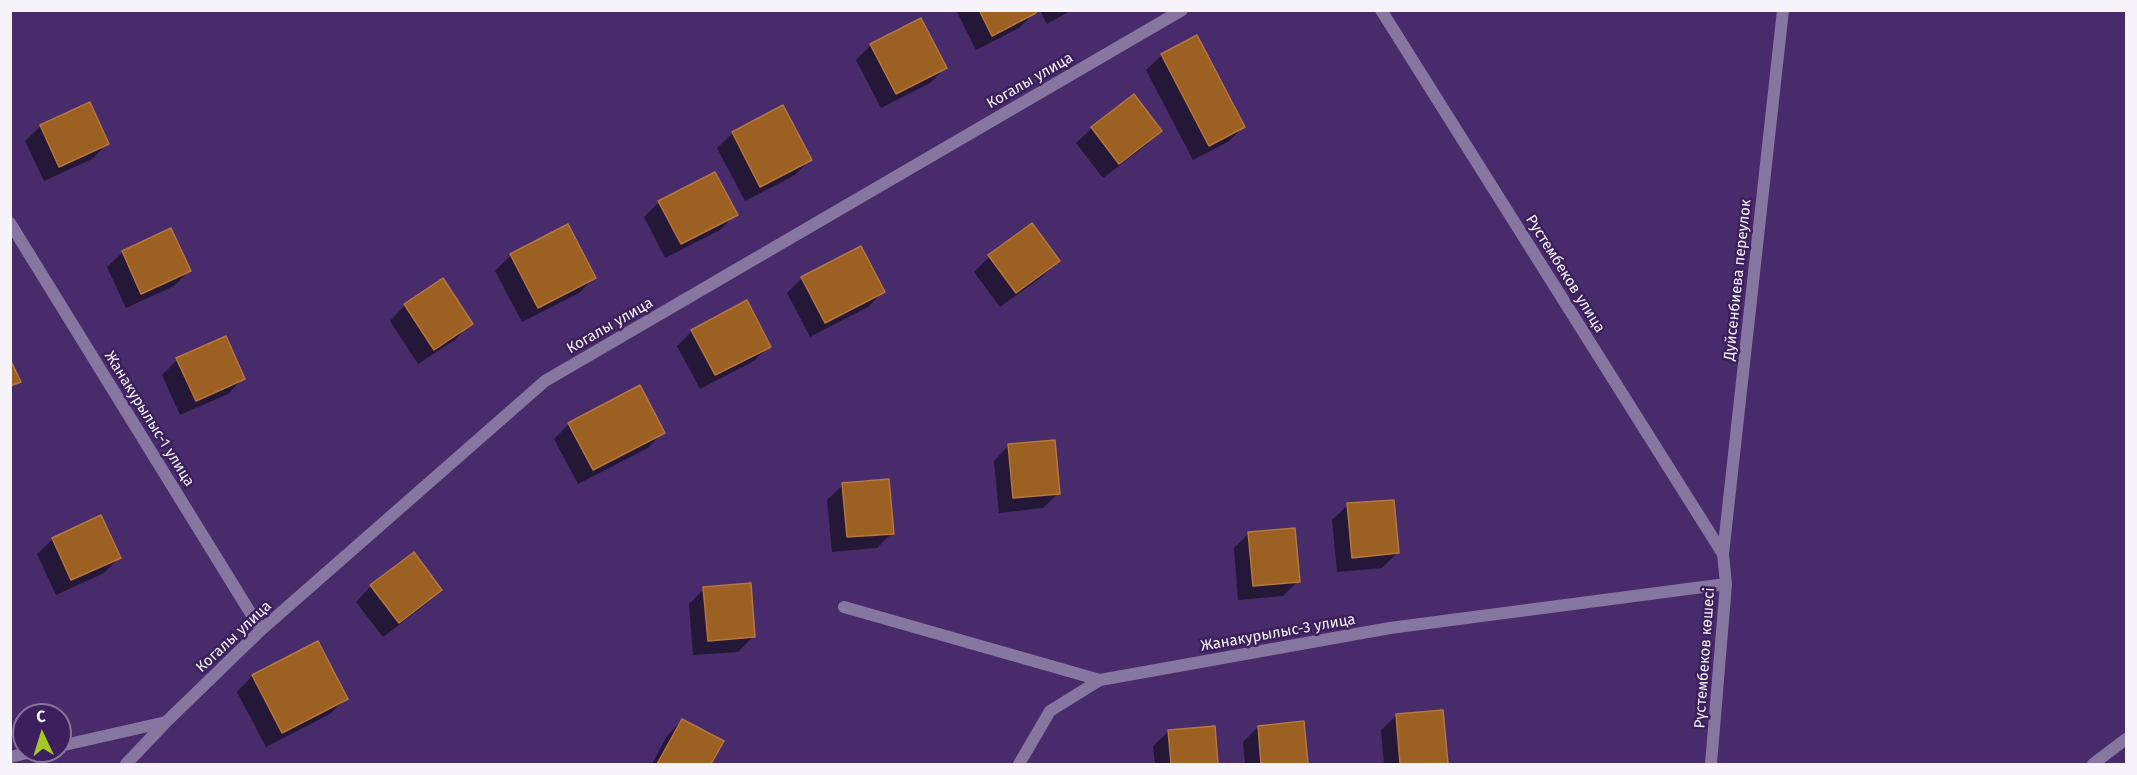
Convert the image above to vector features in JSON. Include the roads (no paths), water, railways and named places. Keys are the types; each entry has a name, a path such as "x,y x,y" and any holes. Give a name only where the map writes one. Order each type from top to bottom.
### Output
{"street":[{"name":"Когалы улица","path":"126,765 166,722 261,630 545,381 1182,10"},
{"name":"Рустембеков улица","path":"1381,10 1723,554"},
{"name":"Дуйсенбиева переулок","path":"1723,554 1783,10"},
{"name":"Жанакурылыс-1 улица","path":"10,223 261,630"},
{"name":"Рүстембеков көшесі","path":"1711,765 1726,584 1723,554"},
{"name":"Жанакурылыс-3 улица","path":"844,607 1100,680 1390,628 1726,584"},
{"path":"1019,765 1050,711 1100,680"},
{"path":"72,743 166,722"},
{"path":"2093,765 2127,739"}]}
